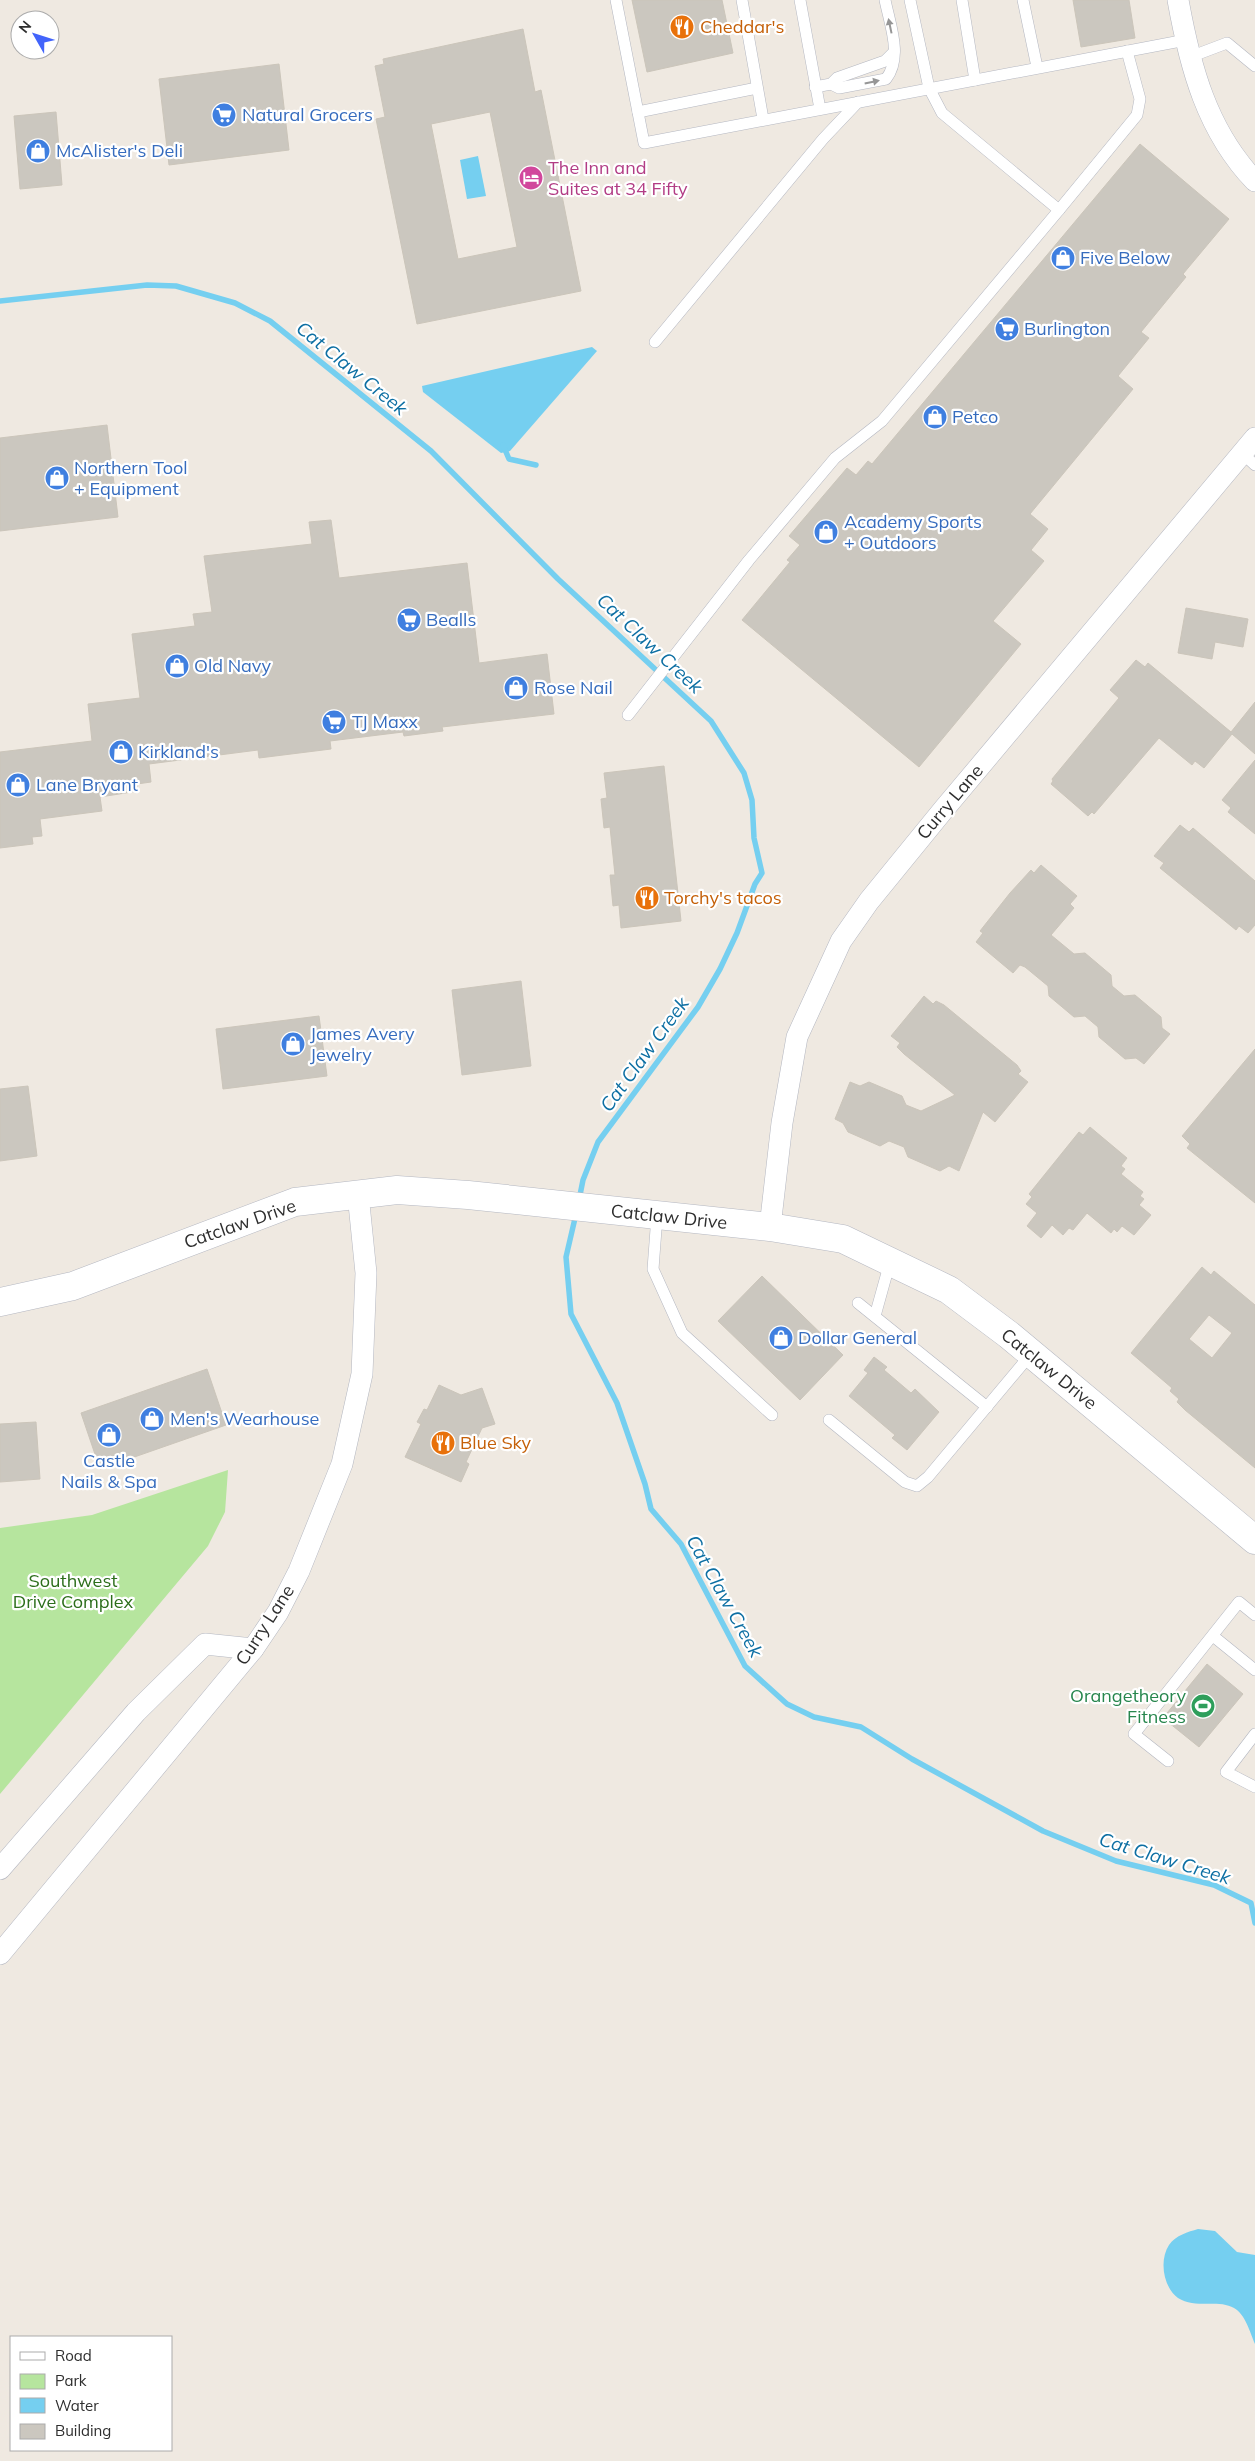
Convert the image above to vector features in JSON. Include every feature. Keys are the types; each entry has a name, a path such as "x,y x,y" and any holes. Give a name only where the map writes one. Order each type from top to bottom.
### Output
{"street":[{"path":"1178,0 1197,83 1222,139 1255,181"},
{"name":"Curry Lane","path":"770,1227 782,1123 797,1038 841,941 869,901 944,809 1251,452"},
{"name":"Catclaw Drive","path":"0,1302 73,1286 295,1202 397,1190 468,1195 770,1227 843,1240 890,1260 949,1290 1031,1354 1255,1540"},
{"name":"Curry Lane","path":"0,1954 253,1649 278,1612 299,1571 342,1464 362,1374 366,1273 358,1194"},
{"path":"0,1869 136,1712 205,1644 253,1649"}],"lane":[{"path":"616,0 644,143 1127,51 1188,48 1227,43 1255,66"},
{"path":"742,0 763,119"},
{"path":"800,0 820,109"},
{"path":"831,84 839,88 886,79 892,70 894,52 885,0"},
{"path":"910,0 929,88 942,113 1059,210"},
{"path":"962,0 975,80"},
{"path":"1023,0 1037,67"},
{"path":"628,715 749,560 835,458 882,421 1137,115 1140,99 1127,51"},
{"path":"815,87 831,84 837,78 885,62 894,52"},
{"path":"638,112 758,88"},
{"path":"655,342 823,139 858,102"},
{"path":"657,1216 652,1269 682,1333 772,1415"},
{"path":"875,1316 890,1260"},
{"path":"858,1303 986,1407"},
{"path":"829,1420 905,1482 917,1486 928,1478 1031,1354"},
{"path":"1168,1761 1134,1734 1239,1602 1255,1615"},
{"path":"1213,1636 1255,1670"},
{"path":"1255,1734 1226,1772 1255,1786"}],"green space":[{"name":"Southwest Drive Complex","path":"228,1470 225,1512 208,1546 0,1794 0,1528 92,1515"}],"water":[{"path":"478,156 486,196 467,199 460,160"},
{"path":"592,347 597,351 510,451 501,453 423,392 422,386"},
{"path":"1198,2229 1215,2231 1237,2252 1255,2255 1255,2344 1244,2319 1234,2308 1221,2304 1199,2304 1185,2301 1178,2298 1169,2287 1163,2265 1169,2245 1182,2234"}],"building":[{"name":"Cheddar's","path":"632,0 722,0 733,53 647,72"},
{"path":"1073,0 1129,0 1135,38 1081,47"},
{"name":"The Inn and Suites at 34 Fifty","path":"523,29 535,92 541,90 581,291 417,324 376,119 385,117 375,66 384,64 383,59","holes":["490,112 517,247 458,259 431,124"]},
{"name":"Natural Grocers","path":"279,64 289,150 169,165 159,79"},
{"name":"McAlister's Deli","path":"56,112 62,185 20,189 14,116"},
{"path":"1140,144 1229,219 1183,274 1186,277 1141,332 1149,338 1118,376 1133,389 1030,514 1048,529 1031,550 1044,561 993,621 1021,644 919,767 742,620 790,562 787,560 800,545 789,536 847,468 856,475 868,461 872,464"},
{"name":"Northern Tool + Equipment","path":"107,425 118,517 0,531 0,438"},
{"path":"331,520 339,578 467,563 479,663 547,654 554,714 442,727 443,731 404,736 403,732 330,741 331,749 259,758 258,750 149,764 151,782 137,784 138,791 100,797 102,811 40,819 42,836 32,837 33,844 0,848 0,752 92,741 88,704 140,698 132,634 195,626 193,614 212,612 204,556 312,544 309,522"},
{"path":"1186,608 1248,619 1243,647 1215,642 1212,659 1178,653"},
{"path":"1136,660 1145,667 1148,663 1231,732 1255,702 1255,754 1232,734 1204,768 1195,761 1192,765 1159,738 1094,814 1092,812 1088,816 1051,784 1052,779 1119,698 1110,690"},
{"path":"1255,760 1255,834 1228,812 1231,808 1222,800"},
{"path":"664,766 681,921 621,928 619,905 613,906 610,875 615,875 610,827 604,828 601,799 607,798 604,773"},
{"path":"1180,825 1189,832 1193,828 1255,881 1255,925 1248,933 1239,926 1236,930 1160,868 1164,863 1154,856"},
{"path":"1041,865 1077,896 1070,904 1074,908 1051,935 1074,954 1085,953 1111,975 1112,986 1124,996 1135,995 1161,1017 1162,1028 1170,1034 1144,1064 1136,1058 1125,1059 1099,1037 1098,1027 1085,1016 1074,1017 1049,996 1048,986 1025,967 1020,965 1013,973 976,942 983,933 980,931 1010,893 1031,870 1034,873"},
{"path":"521,981 531,1066 462,1075 452,990"},
{"path":"924,996 933,1004 936,1001 944,1005 1017,1065 1021,1071 1018,1074 1028,1082 995,1122 983,1112 959,1171 949,1166 940,1171 908,1157 904,1147 889,1141 880,1146 848,1132 843,1123 835,1119 850,1082 860,1086 869,1082 902,1096 906,1105 921,1111 955,1095 904,1054 897,1047 900,1043 891,1036"},
{"path":"319,1016 327,1076 223,1089 216,1029"},
{"path":"1255,1049 1255,1203 1187,1148 1190,1144 1182,1136"},
{"path":"28,1086 37,1156 0,1161 0,1089"},
{"path":"1090,1127 1127,1158 1121,1166 1125,1169 1121,1174 1143,1192 1140,1196 1144,1199 1139,1205 1151,1215 1134,1235 1122,1226 1117,1232 1114,1229 1111,1233 1087,1213 1073,1230 1069,1228 1063,1235 1052,1225 1041,1238 1027,1226 1037,1213 1026,1204 1032,1197 1029,1194 1079,1132 1083,1135"},
{"path":"1202,1267 1211,1275 1214,1271 1255,1305 1255,1468 1185,1410 1177,1402 1179,1399 1170,1391 1172,1388 1131,1353","holes":["1209,1315 1232,1333 1212,1358 1189,1339"]},
{"name":"Dollar General","path":"762,1276 843,1355 800,1400 718,1321"},
{"path":"874,1357 887,1367 884,1370 911,1393 915,1389 939,1412 907,1450 892,1438 895,1435 849,1396 868,1373 864,1370"},
{"path":"207,1369 226,1425 100,1469 81,1413"},
{"name":"Blue Sky","path":"439,1385 461,1395 482,1388 495,1424 482,1428 466,1462 469,1464 461,1482 405,1457 421,1424 417,1422 424,1409 427,1410"},
{"path":"36,1422 40,1479 0,1482 0,1424"},
{"name":"Orangetheory Fitness","path":"1207,1664 1243,1694 1199,1747 1163,1718"}],"waterway":[{"name":"Cat Claw Creek","path":"0,301 147,285 176,286 235,303 270,321 431,451 558,579 711,721 744,773 752,800 754,838 762,873 755,884 737,933 720,969 698,1007 598,1142 583,1180 579,1200"},
{"path":"503,445 509,459 536,465"},
{"name":"Cat Claw Creek","path":"576,1214 566,1257 571,1314 617,1403 645,1484 651,1509 681,1544 745,1666 787,1704 814,1717 861,1727 912,1759 1043,1831 1116,1861 1214,1885 1251,1903 1255,1923"}],"place":[{"name":"Cheddar's","path":"682,27"},
{"name":"Natural Grocers","path":"224,115"},
{"name":"McAlister's Deli","path":"38,151"},
{"name":"The Inn and Suites at 34 Fifty","path":"531,178"},
{"name":"Five Below","path":"1063,258"},
{"name":"Burlington","path":"1007,329"},
{"name":"Petco","path":"935,417"},
{"name":"Northern Tool + Equipment","path":"57,478"},
{"name":"Academy Sports + Outdoors","path":"826,532"},
{"name":"Bealls","path":"409,620"},
{"name":"Old Navy","path":"177,666"},
{"name":"Rose Nail","path":"516,688"},
{"name":"TJ Maxx","path":"334,722"},
{"name":"Kirkland's","path":"121,752"},
{"name":"Lane Bryant","path":"18,785"},
{"name":"Torchy's tacos","path":"647,898"},
{"name":"James Avery Jewelry","path":"293,1044"},
{"name":"Dollar General","path":"781,1338"},
{"name":"Men's Wearhouse","path":"152,1419"},
{"name":"Castle Nails & Spa","path":"109,1435"},
{"name":"Blue Sky","path":"443,1443"},
{"name":"Orangetheory Fitness","path":"1203,1706"}]}
